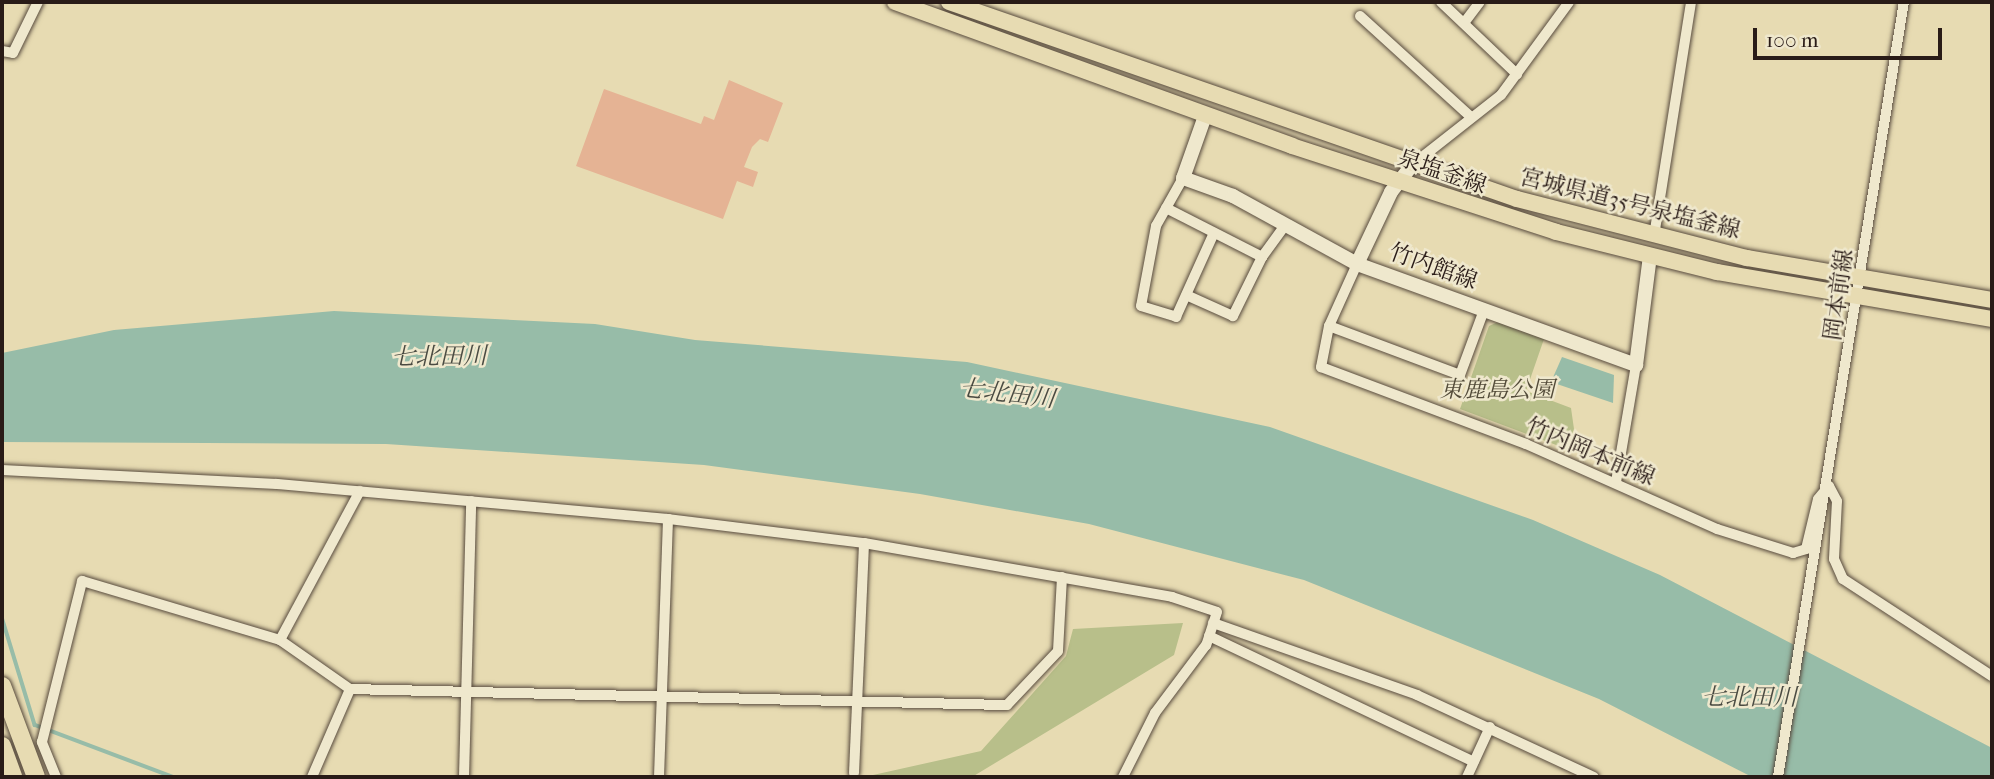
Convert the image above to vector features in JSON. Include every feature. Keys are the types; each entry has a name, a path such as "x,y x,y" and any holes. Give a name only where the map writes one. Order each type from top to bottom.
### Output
{"highway":[{"path":"2,686 36,777"},
{"path":"2,746 13,777"}],"main road":[{"name":"泉塩釜線","path":"895,2 1205,116 1398,181 1650,256 1858,298 1992,319"},
{"name":"宮城県道35号泉塩釜線","path":"949,2 1412,166 1654,237 1860,279 1992,300"}],"street":[{"path":"2,51 13,53 38,2"},
{"path":"1441,2 1517,74"},
{"path":"1464,23 1480,2"},
{"path":"1357,264 1398,181 1517,74 1569,2"},
{"path":"1654,237 1691,2"},
{"name":"岡本前線","path":"1778,777 1812,595 1903,2"},
{"path":"1360,16 1471,117"},
{"path":"1205,116 1182,178 1166,208 1139,293 1141,306 1176,317 1214,233"},
{"name":"竹内館線","path":"1182,178 1285,225 1357,264 1636,365"},
{"path":"1166,208 1262,257"},
{"path":"1186,295 1233,316 1262,257 1285,225"},
{"path":"1616,482 1636,365 1650,256"},
{"name":"竹内岡本前線","path":"1357,264 1329,326 1319,356 1330,373 1616,482 1717,529 1793,553 1806,549 1818,499 1829,486"},
{"path":"1329,326 1460,374 1484,310"},
{"path":"2,470 360,491 668,519 864,543 1172,597 1217,612 1209,636 1155,713 1124,777"},
{"path":"1829,486 1837,501 1834,559 1843,579 1992,676"},
{"path":"280,640 360,491"},
{"path":"464,777 471,501"},
{"path":"659,777 668,519"},
{"path":"854,773 864,543"},
{"path":"56,777 46,728 82,581 280,640 350,689 1007,705 1058,651 1062,577"},
{"path":"1213,623 1490,727 1594,777"},
{"path":"1209,636 1474,762"},
{"path":"312,777 350,689"},
{"path":"1467,777 1490,727"}],"green space":[{"name":"東鹿島公園","path":"1498,322 1544,339 1526,391 1571,408 1574,429 1567,449 1460,409 1489,326"},
{"path":"1183,623 1174,655 972,777 864,777 981,751 1066,656 1073,629"}],"water":[{"name":"七北田川","path":"334,311 595,324 695,340 967,362 1270,427 1533,520 1660,575 1992,748 1992,777 1752,777 1599,699 1304,580 1089,524 920,494 704,465 386,444 2,442 2,353 114,330"},
{"path":"1562,357 1614,375 1613,403 1551,382"}],"building":[{"path":"729,80 783,103 768,142 760,139 752,147 744,167 758,172 753,187 737,181 723,219 576,166 604,89 701,124 704,116 714,120"}],"waterway":[{"path":"2,617 35,725 173,777"}]}
